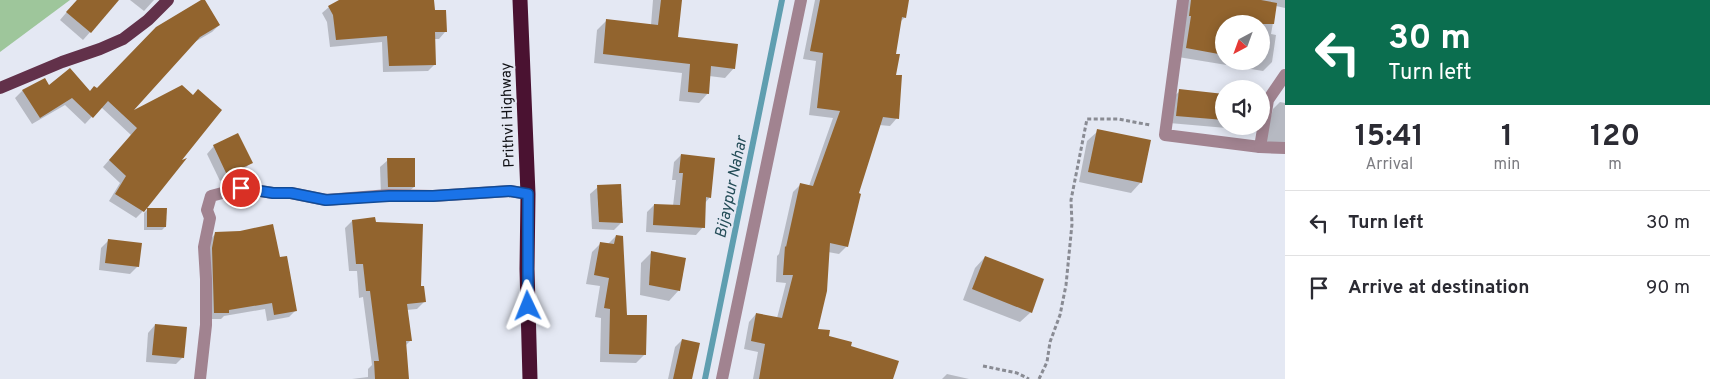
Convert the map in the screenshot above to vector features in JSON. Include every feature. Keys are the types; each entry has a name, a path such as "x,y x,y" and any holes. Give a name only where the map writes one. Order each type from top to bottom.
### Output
{"highway":[{"name":"Prithvi Highway","path":"520,0 528,194 527,269 530,379"}],"main road":[{"path":"0,88 123,39 148,20 168,0"}],"street":[{"path":"722,379 801,0"},
{"path":"1183,0 1164,135 1260,147 1285,148"},
{"path":"1260,147 1268,100 1285,75"},
{"path":"200,379 206,325 204,247 210,218 207,210 211,196 241,188 273,193 291,193 326,200 510,191 528,194"}],"path":[{"path":"1039,379 1047,362 1050,342 1060,315 1066,285 1072,224 1071,200 1087,119 1118,119 1154,126 1164,135"},
{"path":"983,366 1017,373 1029,379"}],"green space":[{"path":"0,0 70,0 0,52"}],"building":[{"path":"77,0 119,0 91,33 66,12"},
{"path":"201,0 205,0 220,25 200,37 134,110 182,85 193,95 198,89 222,110 144,212 115,194 126,176 109,160 137,128 108,101 93,118 72,98 40,118 22,90 45,78 49,85 70,68 90,91 94,86 97,88 156,27"},
{"path":"339,0 434,0 435,10 446,10 447,32 435,32 436,65 389,66 387,36 336,40 333,15 328,6"},
{"path":"661,0 682,0 678,37 738,44 735,69 711,66 709,94 688,92 690,64 603,54 606,19 658,25"},
{"path":"820,0 909,0 906,18 902,17 896,54 900,54 896,75 902,75 899,119 883,117 859,193 861,194 848,247 830,243 827,291 818,329 830,330 829,336 852,342 851,346 899,361 893,379 759,379 765,344 751,341 756,313 782,318 793,275 783,275 785,246 800,183 813,186 840,111 817,108 823,53 810,51"},
{"path":"1191,0 1261,0 1277,3 1274,24 1270,24 1270,15 1215,15 1215,53 1186,48 1191,16 1189,16"},
{"path":"1179,89 1215,93 1215,119 1176,116"},
{"path":"1097,129 1151,140 1142,183 1088,172"},
{"path":"238,133 253,163 227,175 213,145"},
{"path":"681,154 715,158 711,198 706,197 705,228 653,225 654,204 680,205 683,173 679,173"},
{"path":"387,158 415,158 415,187 388,187"},
{"path":"621,184 623,223 599,222 597,185"},
{"path":"147,208 167,208 166,227 147,227"},
{"path":"375,217 376,222 423,224 421,286 424,286 426,302 407,304 412,341 406,341 409,379 375,379 374,361 379,361 370,291 366,291 363,264 356,264 352,220"},
{"path":"273,224 280,257 287,256 297,311 274,315 272,303 229,310 229,313 214,313 212,248 215,232 240,231"},
{"path":"616,235 623,236 627,315 647,315 646,355 609,354 610,309 604,308 609,278 594,275 600,242 614,244"},
{"path":"108,239 142,243 139,267 105,263"},
{"path":"651,251 686,258 680,291 649,285"},
{"path":"985,256 1044,279 1032,313 972,289"},
{"path":"155,324 187,327 184,358 152,355"},
{"path":"682,339 700,343 692,379 673,379"}],"waterway":[{"name":"Bijaypur Nahar","path":"705,379 782,0"}],"route":[{"path":"241,188 273,193 291,193 326,200 510,191 528,194 528,306"}]}
